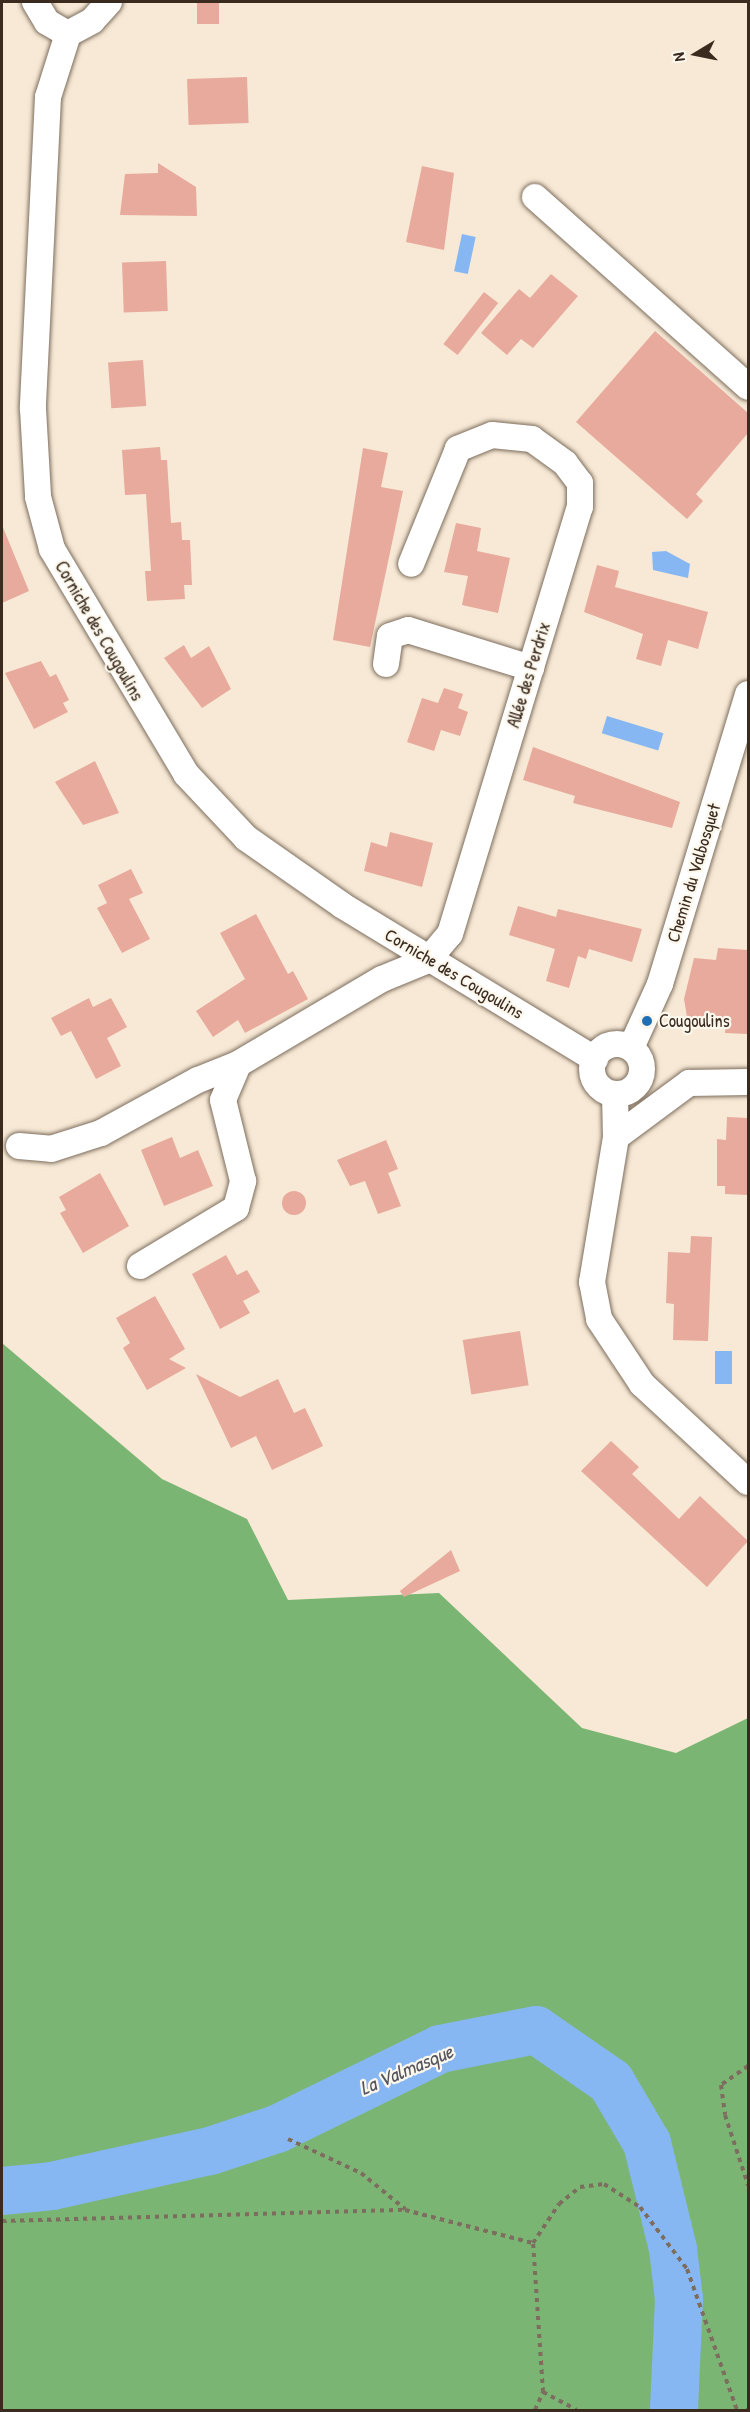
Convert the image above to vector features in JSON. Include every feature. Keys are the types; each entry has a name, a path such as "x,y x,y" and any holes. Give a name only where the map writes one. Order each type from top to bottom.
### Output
{"street":[{"path":"35,2 47,22 68,34 92,21 109,2"},
{"name":"Corniche des Cougoulins","path":"68,34 48,98 33,409 38,497 51,549 186,774 246,838 428,960 595,1059"},
{"path":"535,197 748,387"},
{"name":"Allée des Perdrix","path":"411,564 458,449 492,435 532,438 565,463 580,483 580,507 450,934 428,960"},
{"path":"386,664 390,636 408,630 531,668"},
{"name":"Chemin du Valbosquet","path":"632,1048 660,984 741,751 748,694"},
{"path":"19,1146 51,1149 101,1133 198,1080 238,1064 382,979 428,960"},
{"path":"615,1044 632,1048 641,1062 641,1078 631,1090 615,1094 596,1081 595,1059 615,1044"},
{"path":"140,1266 236,1208 243,1181 223,1100 238,1064"},
{"path":"616,1137 689,1083 748,1082"},
{"path":"615,1094 616,1137 592,1282 599,1319 642,1384 748,1482"}],"path":[{"path":"748,2066 721,2085 725,2115 748,2185"},
{"path":"288,2139 361,2173 405,2210"},
{"path":"535,2410 543,2392 533,2243 559,2204 580,2187 604,2184 640,2207 687,2269 737,2410"},
{"path":"2,2221 405,2210 533,2243"},
{"path":"543,2392 577,2410"}],"green space":[{"path":"2,1343 162,1479 247,1519 288,1600 439,1593 582,1728 676,1753 748,1718 748,2410 2,2410"}],"water":[{"path":"462,234 476,237 468,274 454,271"},
{"path":"666,551 690,564 688,578 653,570 652,552"},
{"path":"607,716 663,733 658,750 602,733"},
{"path":"715,1351 732,1351 732,1384 715,1384"}],"building":[{"path":"197,2 219,2 219,24 197,24"},
{"path":"247,77 249,123 189,125 187,79"},
{"path":"158,163 196,187 197,216 120,215 125,174 158,173"},
{"path":"422,166 454,173 444,250 406,242"},
{"path":"166,261 168,311 124,313 122,263"},
{"path":"551,274 578,296 533,348 521,339 507,355 481,333 519,289 530,298"},
{"path":"484,292 498,303 458,355 443,344"},
{"path":"655,331 748,413 748,433 696,494 703,501 687,519 576,422"},
{"path":"143,360 146,406 111,408 108,362"},
{"path":"160,447 161,460 167,460 171,523 181,522 182,540 190,540 192,585 184,585 185,599 147,601 145,571 151,571 146,494 125,495 122,450"},
{"path":"363,448 388,453 381,487 403,491 370,647 333,640"},
{"path":"456,523 481,528 477,551 510,558 498,613 462,605 468,576 444,572"},
{"path":"2,525 29,591 2,603"},
{"path":"597,565 619,571 615,587 708,612 698,649 668,640 661,666 636,659 643,634 584,612"},
{"path":"184,645 191,658 209,646 231,689 202,708 164,658"},
{"path":"41,661 50,677 56,674 69,700 63,703 68,712 34,729 5,673"},
{"path":"444,688 463,694 458,708 468,712 460,736 441,730 434,751 407,742 422,698 438,703"},
{"path":"533,747 680,802 672,828 573,803 575,796 523,780"},
{"path":"95,761 119,813 83,825 55,782"},
{"path":"390,832 433,843 422,887 364,871 371,842 387,847"},
{"path":"131,869 143,893 129,899 150,939 122,953 97,908 107,903 98,885"},
{"path":"518,906 556,917 558,909 642,929 632,962 589,949 586,959 578,956 569,988 546,981 555,949 509,935"},
{"path":"256,914 288,974 293,971 308,999 245,1033 238,1020 213,1037 196,1011 245,979 220,933"},
{"path":"718,948 748,950 748,1034 725,1033 726,1021 689,1029 684,999 694,958 716,960"},
{"path":"89,998 93,1007 111,998 127,1027 107,1038 121,1066 96,1079 71,1031 61,1036 51,1018"},
{"path":"727,1117 748,1118 748,1195 725,1194 725,1186 717,1186 717,1139 726,1140"},
{"path":"172,1137 180,1158 198,1150 213,1186 164,1206 141,1150"},
{"path":"386,1140 398,1169 388,1173 401,1206 378,1214 365,1181 350,1186 337,1160"},
{"path":"100,1173 129,1226 83,1253 60,1213 66,1210 59,1197"},
{"path":"294,1191 303,1194 306,1203 303,1212 294,1215 285,1212 282,1203 285,1194"},
{"path":"691,1236 712,1237 708,1341 673,1340 674,1304 666,1303 668,1252 690,1253"},
{"path":"226,1255 237,1275 247,1270 260,1292 243,1301 250,1313 220,1329 192,1274"},
{"path":"155,1296 185,1349 169,1359 186,1368 147,1390 123,1348 130,1343 116,1318"},
{"path":"520,1331 529,1385 471,1394 463,1340"},
{"path":"196,1374 240,1397 278,1379 294,1413 305,1408 323,1446 272,1470 256,1436 231,1448"},
{"path":"611,1441 639,1467 632,1474 679,1519 700,1496 748,1541 707,1587 581,1471"},
{"path":"451,1550 460,1571 404,1597 400,1591"}],"waterway":[{"name":"La Valmasque","path":"2,2191 52,2186 210,2151 277,2129 440,2049 536,2030 611,2082 647,2143 673,2249 679,2299 674,2410"}],"place":[{"name":"Cougoulins","path":"647,1021"}]}
